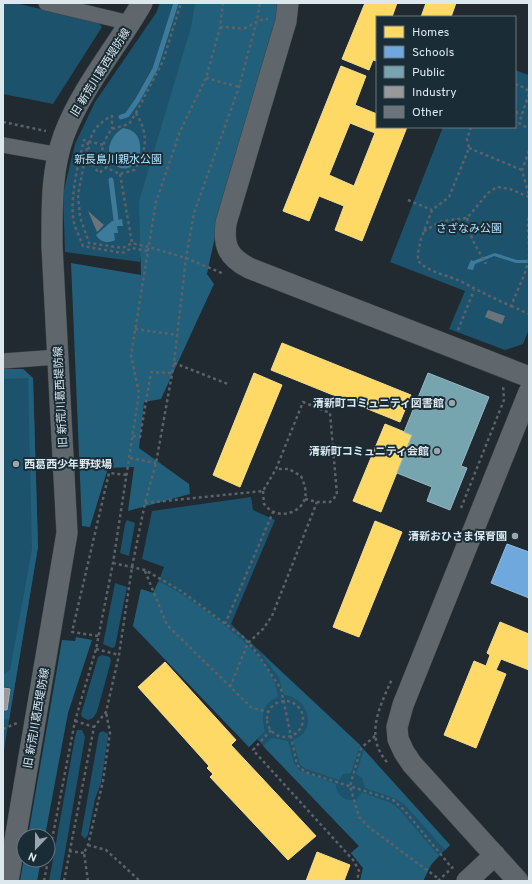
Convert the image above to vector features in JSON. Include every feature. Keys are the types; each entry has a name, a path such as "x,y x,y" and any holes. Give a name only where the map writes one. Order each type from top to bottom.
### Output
{"street":[{"path":"46,3 130,23"},
{"name":"旧 新荒川葛西堤防線","path":"8,881 67,533 52,246 52,201 58,155 64,136 79,103 142,3"},
{"path":"288,3 286,21 226,223 224,237 228,249 236,262 529,377"},
{"path":"3,145 58,155"},
{"path":"3,361 58,357"},
{"path":"518,881 412,764 398,740 397,727 403,705 529,392"},
{"path":"459,874 495,855"}],"path":[{"path":"112,129 129,124 136,113 163,61 181,3"},
{"path":"44,881 75,721 96,649 113,563 139,393 131,355 156,202 180,131 206,78 220,28 223,3"},
{"path":"88,881 84,853 88,846 103,781 110,733 106,712 119,655 132,567 145,503 156,463 174,363 186,258 194,213 239,87 257,20 260,3"},
{"path":"220,28 226,26 244,28 257,20 270,18"},
{"path":"206,78 239,87"},
{"path":"516,84 525,88 529,93 519,123 529,128"},
{"path":"516,112 521,114"},
{"path":"136,113 142,124 145,140 144,155 134,170 120,174 107,167 102,156 103,145 112,129 112,116 102,120 88,142 78,195 80,217 89,243 123,248 132,244 149,247 186,258 224,274"},
{"path":"3,122 47,131"},
{"path":"471,128 467,139 469,148 449,197 432,210 424,231 418,253 418,261 425,268 466,284 474,290 529,314"},
{"path":"103,145 84,140 73,193 73,218 83,246 122,254 132,248 149,251"},
{"path":"88,142 89,156 93,166 99,173 107,167"},
{"path":"469,148 522,170"},
{"path":"529,151 522,170 529,197"},
{"path":"120,174 132,244"},
{"path":"424,231 442,221 467,218 488,194 498,187 510,189 529,197"},
{"path":"408,200 432,210"},
{"path":"511,306 527,266 529,240 527,225 529,216"},
{"path":"467,218 472,239 486,264"},
{"path":"456,336 474,290"},
{"path":"135,329 178,335"},
{"path":"174,363 228,384"},
{"path":"133,436 140,437 151,372 172,373"},
{"path":"460,509 504,400 503,385 496,382"},
{"path":"276,469 289,469 301,476 306,489 305,499 297,510 285,514 273,512 264,504 263,491 276,469 303,402 330,413 337,495 330,502 316,502 305,499"},
{"path":"130,458 156,463"},
{"path":"98,636 72,632 109,473 126,475"},
{"path":"145,503 263,491"},
{"path":"230,688 248,643 263,629 272,616 316,502"},
{"path":"225,624 273,512"},
{"path":"113,563 145,570 182,591 248,643 270,670 281,689 289,736 297,765 305,772 393,800 405,811 459,874"},
{"path":"145,570 167,625 252,708 269,712"},
{"path":"96,649 119,655"},
{"path":"391,766 380,754 375,736 376,717 393,676"},
{"path":"283,701 295,703 302,712 302,725 294,735 278,736 269,728 267,717 269,712 275,703 283,701"},
{"path":"64,881 94,727 106,712"},
{"path":"3,729 21,721"},
{"path":"75,721 94,727"},
{"path":"271,730 253,750 354,861 359,871 357,881"},
{"path":"375,736 362,748 350,786 359,817 370,828 439,880 459,874"},
{"path":"88,846 106,850 140,881"},
{"path":"69,851 84,853"},
{"path":"459,874 460,860"}],"green space":[{"path":"3,3 15,3 98,22 102,27 53,104 3,94"},
{"name":"新長島川親水公園","path":"160,3 214,3 149,206 140,262 65,252 63,194 75,144 95,102 156,13"},
{"name":"さざなみ公園","path":"516,70 529,75 529,329 523,344 505,350 449,329 465,291 390,262 443,128 516,128"},
{"name":"西葛西少年野球場","path":"3,369 23,369 33,378 38,547 3,756"},
{"path":"251,497 253,510 275,520 231,624 360,745 450,845 431,864 423,881 360,881 363,868 351,853 359,846 257,739 249,747 133,626 141,589 154,593 164,567 142,559 152,511"},
{"path":"127,520 135,523 129,556 120,553"},
{"path":"115,583 127,587 115,647 112,648 103,644"},
{"path":"102,655 110,657 111,661 97,712 93,718 88,720 82,717 81,714 98,657"},
{"path":"77,730 82,730 85,737 60,881 49,881 51,868 56,868 56,842"},
{"path":"103,731 108,734 108,737 101,783 95,799 88,835 85,839 81,835 99,733"}],"shaded area":[{"path":"195,3 280,3 263,71 214,240 207,274 214,284 161,399 144,402 139,448 189,484 190,494 128,511 134,467 108,468 90,527 82,526 71,263 141,275 139,201 191,27"},
{"path":"123,128 136,134 140,143 140,153 136,163 123,169 119,168 113,163 109,155 109,151 113,138 117,132"},
{"path":"122,219 123,226 117,226 118,233 114,233 115,240 104,242 96,235 112,221"},
{"path":"495,253 517,260 529,260 529,263 516,263 494,256 475,264 473,270 467,269 471,260 473,261"},
{"path":"3,369 23,369 33,378 38,547 9,720 3,719 3,711 7,712 11,688 3,686 3,675 10,670 32,549 28,378 3,379"},
{"path":"158,582 168,586 194,602 236,634 263,662 273,678 278,697 266,706 263,715 265,731 249,747 133,626 141,589 153,593"},
{"path":"76,637 92,640 68,713 46,828 29,828 62,640 75,641"},
{"path":"260,652 360,745 351,773 343,774 339,780 306,769 300,765 293,740 301,736 306,730 308,716 300,702 284,695 279,678"},
{"path":"272,738 288,741 294,763 299,770 336,784 339,794 345,799 356,800 362,792 391,803 398,808 439,856 431,865 423,881 360,881 363,868 351,853 359,846 263,746"},
{"path":"364,750 450,845 445,850 403,803 365,788 362,778 356,774"},
{"path":"22,868 39,868 37,881 20,881"}],"building: Homes":[{"path":"365,3 397,3 392,16 376,16 376,61 373,60 369,70 342,59"},
{"path":"426,3 456,3 451,16 421,16"},
{"path":"341,66 366,76 355,105 376,114 376,128 407,128 362,241 335,230 344,206 319,196 309,221 283,211","holes":["350,123 375,133 354,186 329,175"]},
{"path":"282,343 411,395 400,422 271,370"},
{"path":"254,373 282,385 240,487 213,475"},
{"path":"385,424 412,435 381,512 353,501"},
{"path":"375,521 402,532 359,637 333,627"},
{"path":"500,622 529,634 529,670 501,659 496,670 506,674 476,748 444,735 474,661 486,666 490,655 487,653"},
{"path":"165,662 236,740 231,745 316,836 288,860 210,777 213,774 207,768 209,766 138,687"},
{"path":"317,852 350,865 344,881 306,881"}],"building: Schools":[{"path":"507,544 529,552 529,598 491,583"}],"building: Public":[{"name":"清新町コミュニティ会館","path":"428,373 489,397 461,466 467,468 450,510 427,501 432,487 397,473 412,435 404,432"}],"building: Industry":[{"path":"3,688 10,689 7,710 3,710"}],"building: Other":[{"path":"88,211 104,225 97,232"},
{"path":"488,310 505,316 502,324 485,317"}],"waterway":[{"path":"121,117 127,115 137,101 155,69 176,3"},
{"path":"111,180 116,220"}],"place":[{"name":"清新町コミュニティ図書館","path":"452,403"},
{"name":"清新町コミュニティ会館","path":"437,451"},
{"name":"西葛西少年野球場","path":"16,464"},
{"name":"清新おひさま保育園","path":"515,536"}]}
